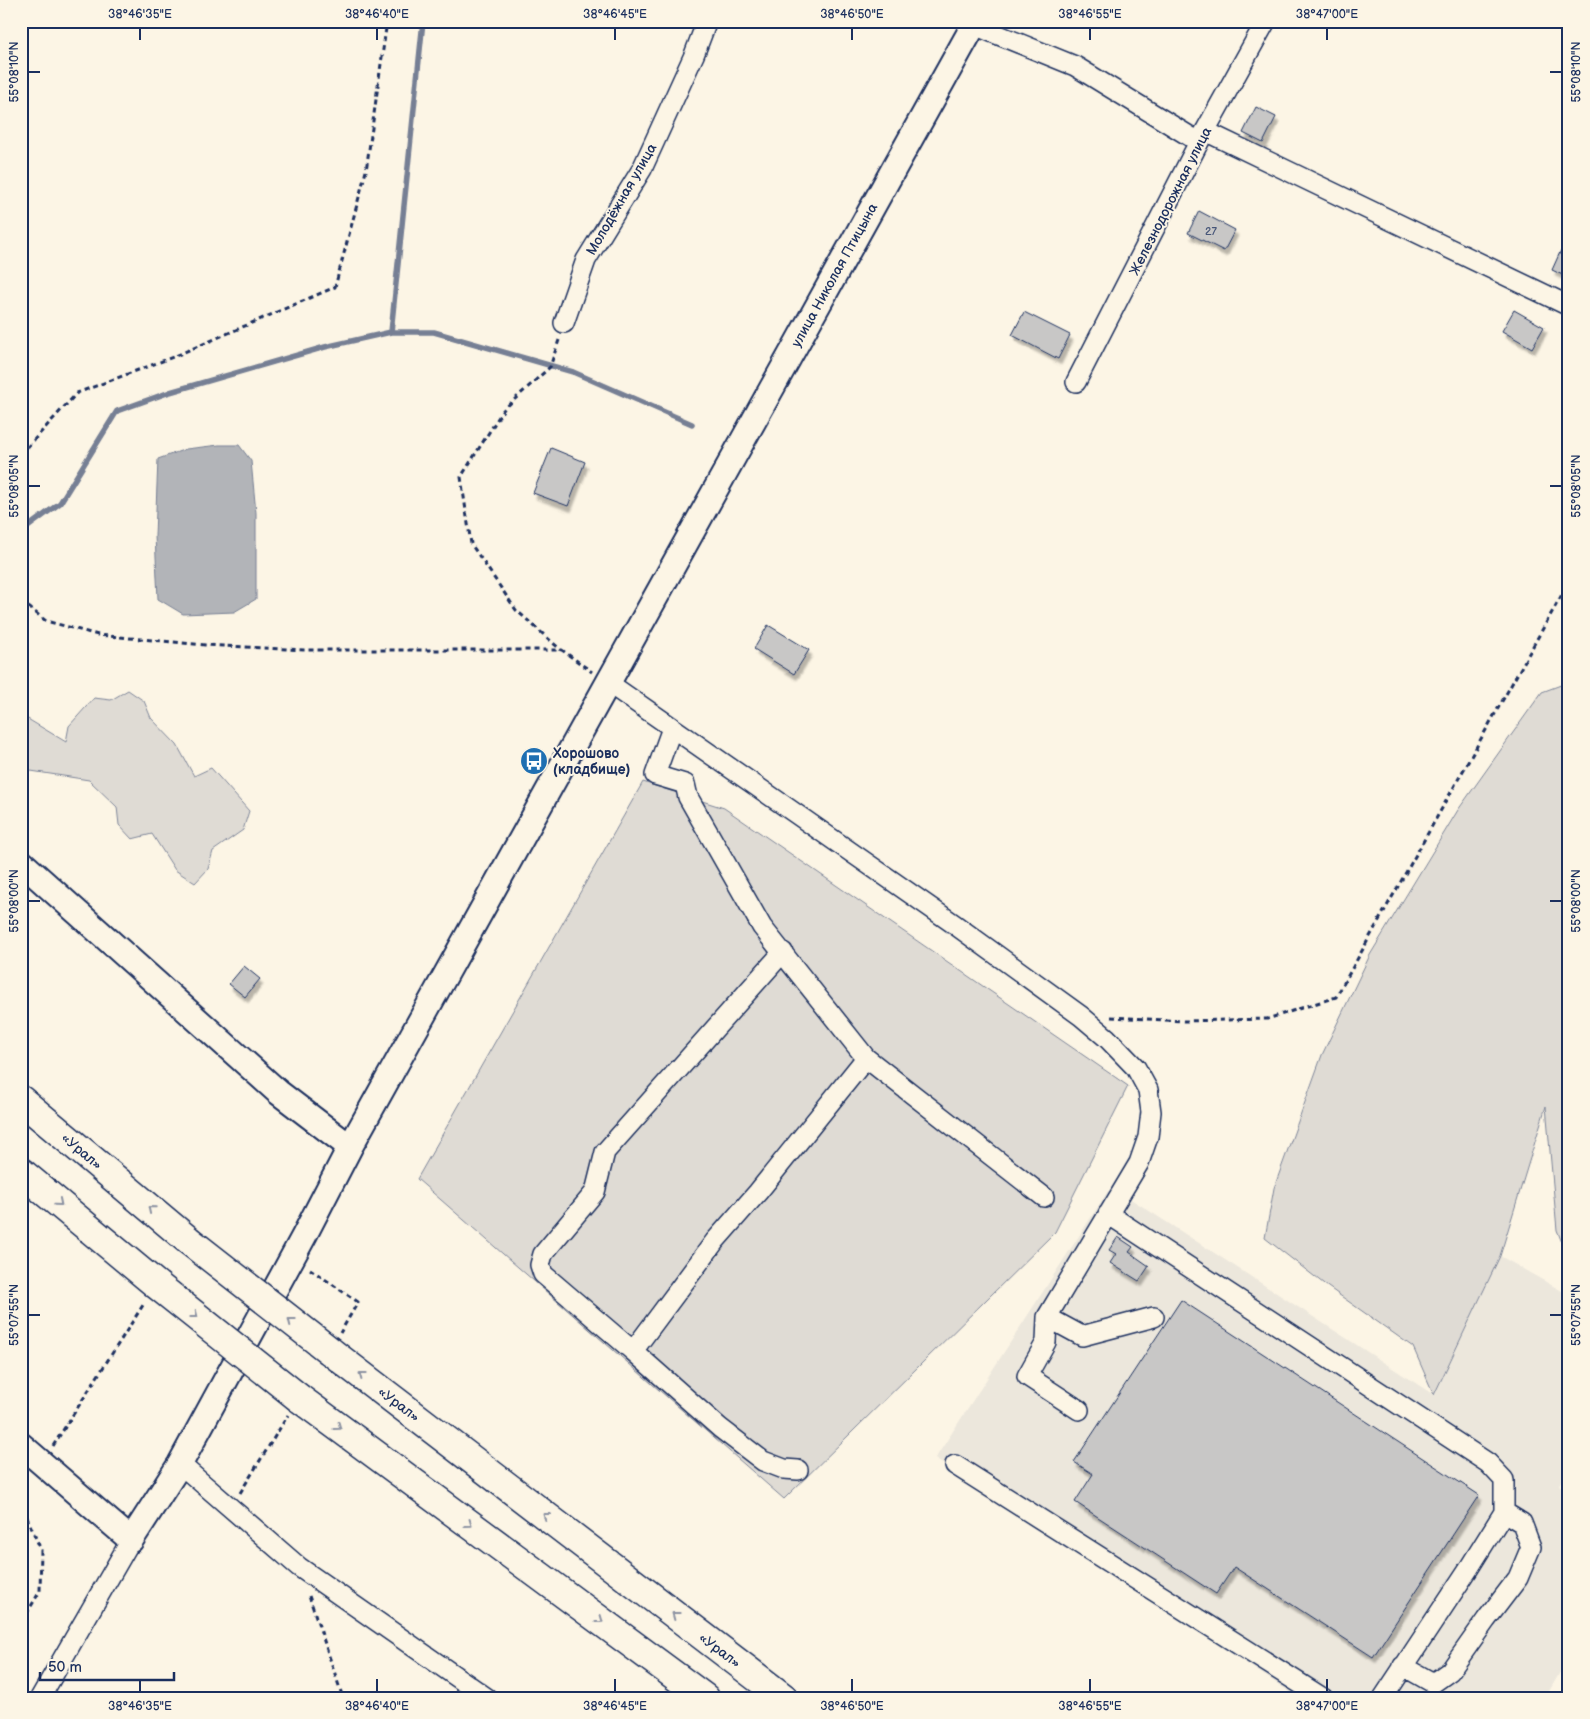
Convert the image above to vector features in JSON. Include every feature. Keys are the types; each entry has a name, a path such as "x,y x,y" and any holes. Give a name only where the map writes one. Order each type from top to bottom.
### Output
{"highway":[{"name":"«Урал»","path":"21,1100 188,1240 784,1698"},
{"path":"21,1172 156,1285 299,1398 705,1698"}],"main road":[{"name":"улица Николая Птицына","path":"131,1540 180,1464 350,1147 975,23"},
{"path":"21,862 278,1092 350,1147"},
{"path":"21,1445 131,1540"}],"street":[{"name":"Молодёжная улица","path":"564,323 586,260 642,169 694,55 707,21"},
{"name":"Железнодорожная улица","path":"1076,382 1202,137 1266,21"},
{"path":"975,23 1075,66 1202,137 1569,306"},
{"path":"607,682 954,924 1081,1016 1107,1038 1136,1068 1148,1090 1151,1112 1148,1137 1139,1163 1047,1317 1046,1342 1027,1376 1079,1410"},
{"path":"672,728 655,775 684,784 688,797 762,927 866,1058 1044,1197"},
{"path":"782,952 605,1152 595,1192 543,1254 540,1265 543,1274 720,1428 762,1461 784,1469 798,1470"},
{"path":"633,1351 715,1241 758,1192 866,1058"},
{"path":"1108,1214 1488,1463 1504,1480 1504,1512 1469,1568 1402,1666 1383,1698"},
{"path":"1047,1317 1082,1336 1154,1318"},
{"path":"180,1464 300,1567 487,1698"},
{"path":"955,1465 1322,1698"},
{"path":"1402,1666 1433,1683 1445,1675 1518,1578 1531,1547 1522,1523 1504,1512"},
{"path":"40,1698 131,1540"}],"path":[{"path":"21,454 77,394 173,357 335,288 366,171 387,21"},
{"path":"553,357 550,367 503,410 461,477 471,544 516,610 562,650 607,682"},
{"path":"1081,1016 1184,1021 1267,1019 1336,997 1569,582"},
{"path":"21,601 46,621 98,635 166,642 304,650 562,650"},
{"path":"292,1257 358,1302 330,1351"},
{"path":"42,1463 156,1285"},
{"path":"230,1508 299,1398"},
{"path":"21,1510 25,1513 41,1550 40,1591 21,1623"},
{"path":"300,1567 343,1698"}],"shaded area":[{"path":"219,445 239,445 251,461 256,513 256,599 234,612 183,614 158,599 155,536 158,459 186,449"},
{"path":"1569,682 1569,1260 1557,1230 1546,1106 1500,1256 1434,1395 1413,1347 1328,1287 1265,1238 1274,1188 1322,1055 1370,955 1458,810 1542,692"},
{"path":"128,690 144,701 151,718 177,745 194,776 211,768 249,811 243,830 213,851 208,869 195,883 175,870 152,834 132,839 119,825 117,807 89,780 31,771 21,762 21,715 66,742 69,726 94,698 111,700"},
{"path":"643,782 724,808 1128,1086 1055,1232 784,1499 417,1179"},
{"path":"1108,1191 1120,1192 1434,1395 1500,1256 1569,1295 1569,1466 1559,1485 1569,1492 1569,1657 1545,1698 1299,1698 935,1459"}],"building":[{"path":"1256,107 1276,117 1263,143 1243,133"},
{"path":"1199,211 1235,230 1224,251 1188,233"},
{"path":"1561,250 1569,254 1569,278 1552,270"},
{"path":"1514,310 1544,327 1532,348 1502,331"},
{"path":"1024,312 1070,335 1058,359 1012,335"},
{"path":"551,448 585,462 568,506 533,493"},
{"path":"768,625 809,650 794,674 754,649"},
{"path":"244,966 260,979 245,997 229,984"},
{"path":"1118,1237 1133,1247 1129,1252 1149,1266 1139,1281 1110,1263 1116,1254 1109,1250"},
{"path":"1181,1300 1479,1495 1373,1657 1234,1567 1216,1594 1075,1502 1093,1474 1074,1462"}],"waterway":[{"path":"391,332 423,21"},
{"path":"21,532 60,503 117,411 170,392 325,347 391,332 434,332 573,372 692,424"}],"place":[{"name":"Хорошово (кладбище)","path":"534,761"}]}
